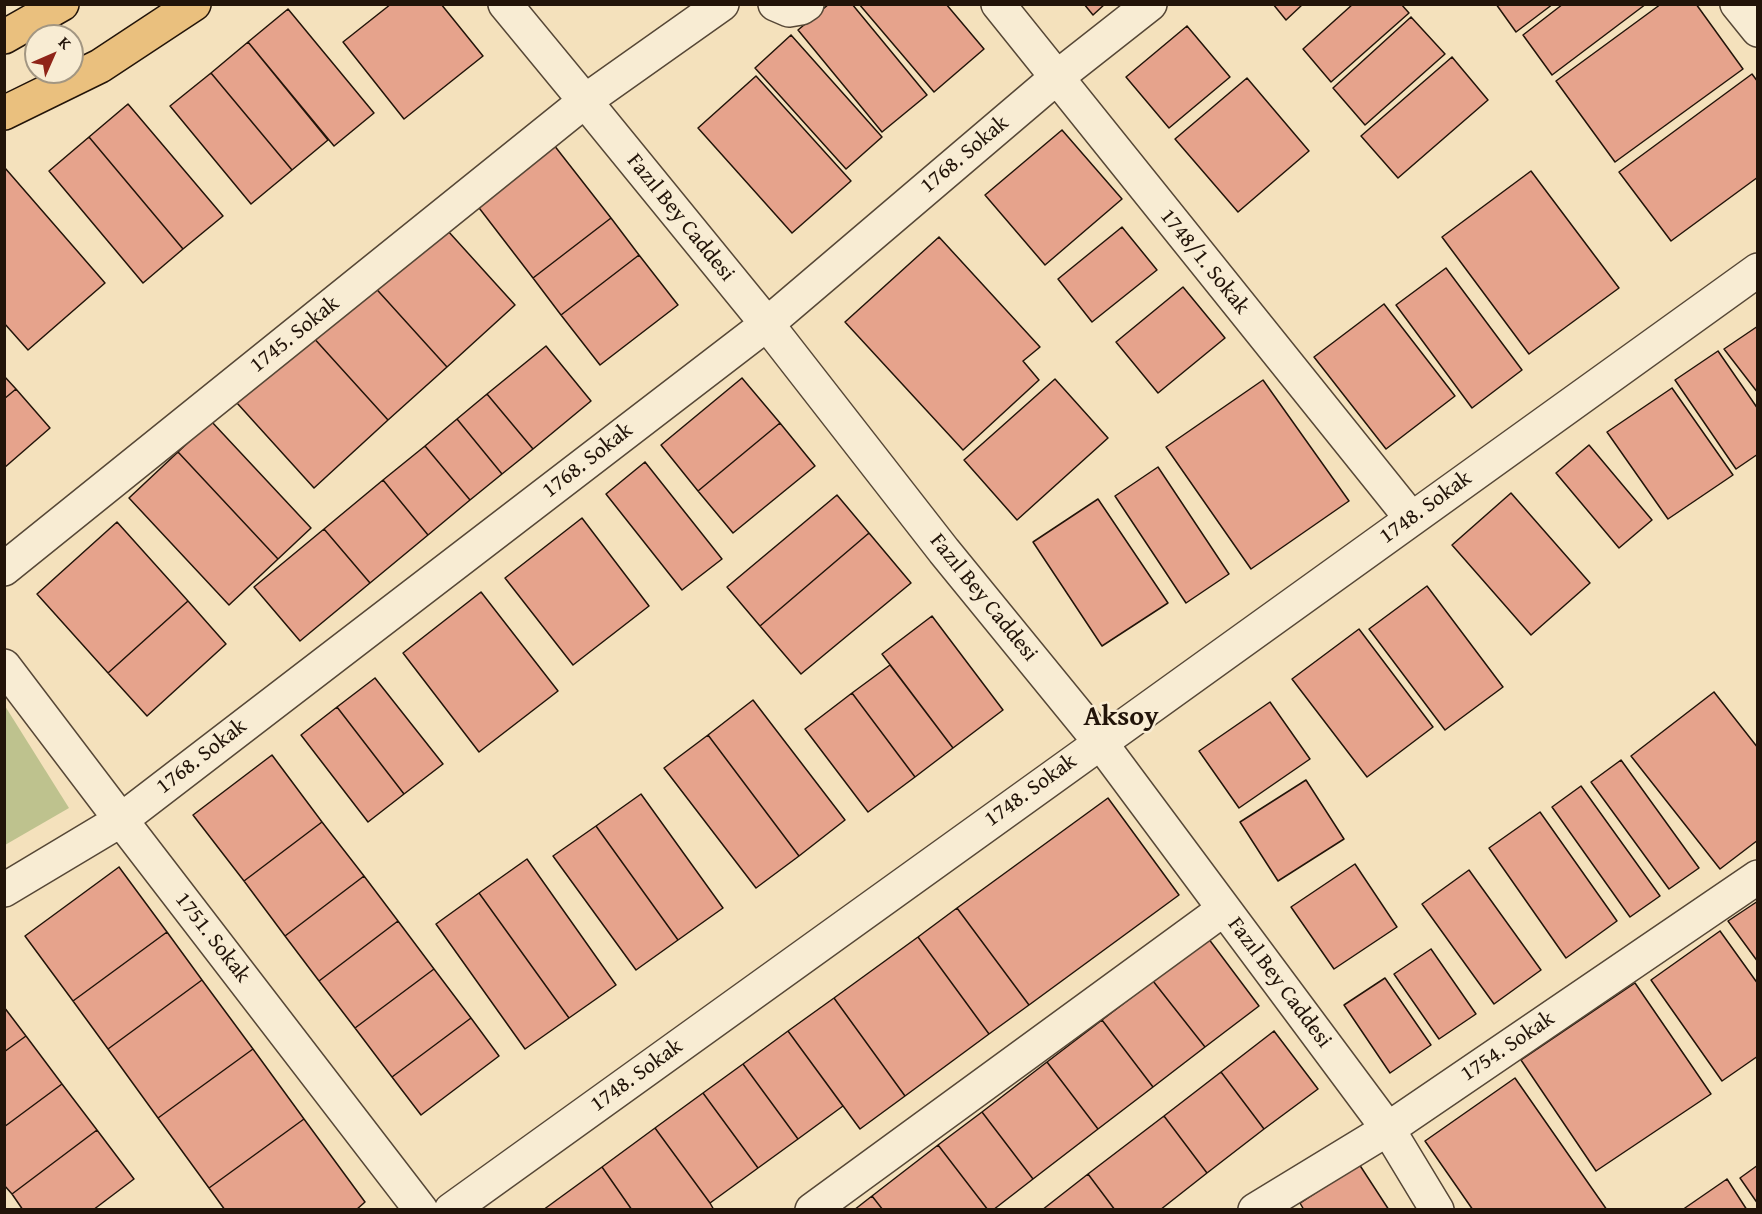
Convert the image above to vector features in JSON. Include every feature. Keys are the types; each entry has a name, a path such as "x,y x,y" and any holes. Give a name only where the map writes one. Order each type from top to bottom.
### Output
{"main road":[{"path":"4,37 62,4"},
{"path":"4,113 100,66 194,4"}],"street":[{"name":"Fazıl Bey Caddesi","path":"505,4 767,324 944,551 1100,742 1388,1129 1437,1209"},
{"name":"1745. Sokak","path":"4,569 585,101 722,4"},
{"path":"775,4 789,10 801,8 807,4"},
{"name":"1748/1. Sokak","path":"998,4 1412,518"},
{"name":"1768. Sokak","path":"4,890 121,820 767,324 1056,78 1150,4"},
{"path":"1737,4 1758,30"},
{"name":"1748. Sokak","path":"452,1209 1758,270"},
{"name":"1751. Sokak","path":"4,666 421,1209"},
{"name":"1754. Sokak","path":"1255,1209 1388,1129 1758,877"},
{"path":"812,1209 1224,909"}],"green space":[{"path":"5,706 69,808 4,845"}],"building":[{"path":"391,4 441,4 483,56 404,119 343,42"},
{"path":"829,4 852,4 927,95 882,132 798,30"},
{"path":"859,4 946,4 984,49 934,92"},
{"path":"1084,4 1105,4 1093,15"},
{"path":"1273,4 1303,4 1286,20"},
{"path":"1353,4 1401,4 1409,13 1331,82 1303,49"},
{"path":"1496,4 1553,4 1516,32"},
{"path":"1563,4 1646,4 1552,75 1523,35"},
{"path":"1661,4 1696,4 1743,69 1615,162 1556,81"},
{"path":"288,9 374,113 334,146 248,42"},
{"path":"1411,17 1445,54 1365,125 1333,88"},
{"path":"1187,26 1230,77 1169,128 1126,77"},
{"path":"791,35 882,137 846,169 755,68"},
{"path":"248,42 328,140 292,170 211,73"},
{"path":"1452,57 1488,100 1398,178 1361,136"},
{"path":"211,73 292,170 251,204 170,106"},
{"path":"1752,74 1758,82 1758,177 1671,241 1619,172"},
{"path":"756,76 851,181 792,233 698,128"},
{"path":"1247,78 1309,151 1238,212 1175,139"},
{"path":"128,104 223,216 183,249 89,137"},
{"path":"1062,130 1122,199 1045,265 985,195"},
{"path":"89,137 183,249 143,283 49,171"},
{"path":"550,140 611,218 533,278 473,200"},
{"path":"5,168 105,283 28,350 4,323"},
{"path":"1531,171 1619,288 1529,354 1442,237"},
{"path":"611,218 639,255 561,315 533,278"},
{"path":"438,220 515,305 447,367 370,282"},
{"path":"1122,227 1157,270 1092,322 1058,279"},
{"path":"939,237 1040,347 1023,361 1039,380 963,450 845,322"},
{"path":"639,255 678,305 600,365 561,315"},
{"path":"1446,268 1522,370 1472,408 1396,305"},
{"path":"370,282 447,367 388,420 311,335"},
{"path":"1183,287 1225,338 1158,393 1116,342"},
{"path":"1384,304 1455,396 1386,449 1314,357"},
{"path":"1758,326 1758,393 1724,349"},
{"path":"311,335 388,420 314,488 237,403"},
{"path":"546,346 591,401 533,449 487,394"},
{"path":"1718,351 1758,409 1758,454 1736,469 1675,380"},
{"path":"4,376 16,389 4,399"},
{"path":"742,378 780,423 698,491 661,445"},
{"path":"1055,379 1108,438 1017,520 964,460"},
{"path":"1263,380 1349,501 1251,569 1166,447"},
{"path":"1672,388 1733,475 1668,519 1607,432"},
{"path":"16,389 50,428 4,468 4,399"},
{"path":"487,394 533,449 502,474 457,419"},
{"path":"457,419 502,474 470,500 425,446"},
{"path":"211,421 311,528 278,559 178,452"},
{"path":"780,423 815,466 733,533 698,491"},
{"path":"1589,445 1652,520 1619,548 1556,473"},
{"path":"425,446 470,500 428,535 383,480"},
{"path":"178,452 278,559 229,605 129,498"},
{"path":"645,462 722,559 682,590 606,494"},
{"path":"1158,467 1229,574 1186,603 1115,496"},
{"path":"383,480 428,535 370,583 324,529"},
{"path":"1511,493 1590,583 1531,635 1452,545"},
{"path":"837,495 869,533 760,626 727,587"},
{"path":"1098,499 1168,603 1102,646 1033,542"},
{"path":"582,518 649,606 573,665 505,578"},
{"path":"117,522 188,601 108,673 37,594"},
{"path":"324,529 370,583 300,641 254,587"},
{"path":"869,533 911,583 801,674 760,626"},
{"path":"1427,586 1503,687 1445,730 1369,629"},
{"path":"481,592 558,691 479,752 403,653"},
{"path":"188,601 226,644 147,716 108,673"},
{"path":"932,616 1003,710 953,748 882,654"},
{"path":"1359,629 1433,727 1367,777 1292,679"},
{"path":"890,665 953,748 915,777 852,693"},
{"path":"375,678 443,764 404,794 337,707"},
{"path":"1714,692 1758,748 1758,840 1720,869 1631,756"},
{"path":"852,693 915,777 868,812 805,729"},
{"path":"753,700 845,820 799,856 708,735"},
{"path":"1270,702 1310,759 1239,808 1199,751"},
{"path":"337,707 404,794 368,822 301,735"},
{"path":"708,735 799,856 756,888 664,768"},
{"path":"272,755 322,822 244,881 193,815"},
{"path":"1621,760 1699,868 1669,889 1591,782"},
{"path":"1306,780 1344,839 1278,881 1240,822"},
{"path":"1581,786 1660,896 1630,917 1552,807"},
{"path":"641,794 723,908 678,940 596,826"},
{"path":"1108,798 1179,895 1029,1005 957,908"},
{"path":"1540,812 1617,921 1566,958 1489,848"},
{"path":"322,822 364,876 285,936 244,881"},
{"path":"596,826 678,940 636,970 553,856"},
{"path":"527,859 616,985 569,1018 479,893"},
{"path":"1355,864 1397,927 1334,969 1291,907"},
{"path":"119,867 167,932 73,1001 25,936"},
{"path":"1469,870 1541,970 1494,1004 1422,904"},
{"path":"364,876 398,921 319,981 285,936"},
{"path":"479,893 569,1018 525,1049 436,924"},
{"path":"1758,901 1758,962 1728,921"},
{"path":"957,908 1029,1005 989,1034 918,937"},
{"path":"398,921 434,969 355,1028 319,981"},
{"path":"1720,931 1758,984 1758,1056 1722,1081 1651,980"},
{"path":"167,932 202,980 108,1049 73,1001"},
{"path":"918,937 989,1034 905,1096 834,998"},
{"path":"1208,938 1259,1006 1205,1047 1153,981"},
{"path":"1431,949 1476,1014 1439,1039 1394,974"},
{"path":"434,969 471,1018 392,1077 355,1028"},
{"path":"1385,978 1431,1045 1390,1073 1344,1005"},
{"path":"202,980 253,1049 158,1118 108,1049"},
{"path":"1153,981 1205,1047 1153,1087 1102,1020"},
{"path":"1635,983 1711,1094 1596,1171 1521,1060"},
{"path":"834,998 905,1096 860,1129 788,1031"},
{"path":"4,1007 26,1036 4,1052"},
{"path":"471,1018 499,1056 421,1115 392,1077"},
{"path":"1102,1020 1153,1087 1098,1129 1047,1062"},
{"path":"788,1031 843,1106 798,1139 743,1064"},
{"path":"1274,1031 1318,1089 1264,1129 1221,1072"},
{"path":"26,1036 62,1084 4,1127 4,1052"},
{"path":"253,1049 304,1119 209,1188 158,1118"},
{"path":"1047,1062 1098,1129 1033,1179 982,1112"},
{"path":"743,1064 798,1139 758,1168 703,1093"},
{"path":"1221,1072 1264,1129 1207,1173 1164,1116"},
{"path":"1515,1078 1607,1210 1473,1210 1425,1141"},
{"path":"62,1084 97,1130 12,1194 4,1185 4,1127"},
{"path":"703,1093 758,1168 710,1203 655,1128"},
{"path":"982,1112 1033,1179 993,1210 988,1210 938,1145"},
{"path":"1164,1116 1207,1173 1160,1210 1115,1210 1088,1174"},
{"path":"304,1119 365,1202 356,1210 225,1210 209,1188"},
{"path":"655,1128 714,1210 632,1210 602,1167"},
{"path":"97,1130 134,1179 93,1210 23,1210 12,1194"},
{"path":"938,1145 988,1210 883,1210 872,1196"},
{"path":"1359,1164 1389,1210 1304,1210 1300,1203"},
{"path":"1758,1165 1758,1204 1740,1178"},
{"path":"602,1167 632,1210 543,1210"},
{"path":"1088,1174 1115,1210 1042,1210"},
{"path":"1727,1179 1747,1210 1682,1210"},
{"path":"872,1196 883,1210 854,1210"}],"district":[{"name":"Aksoy","path":"1121,718"}]}
